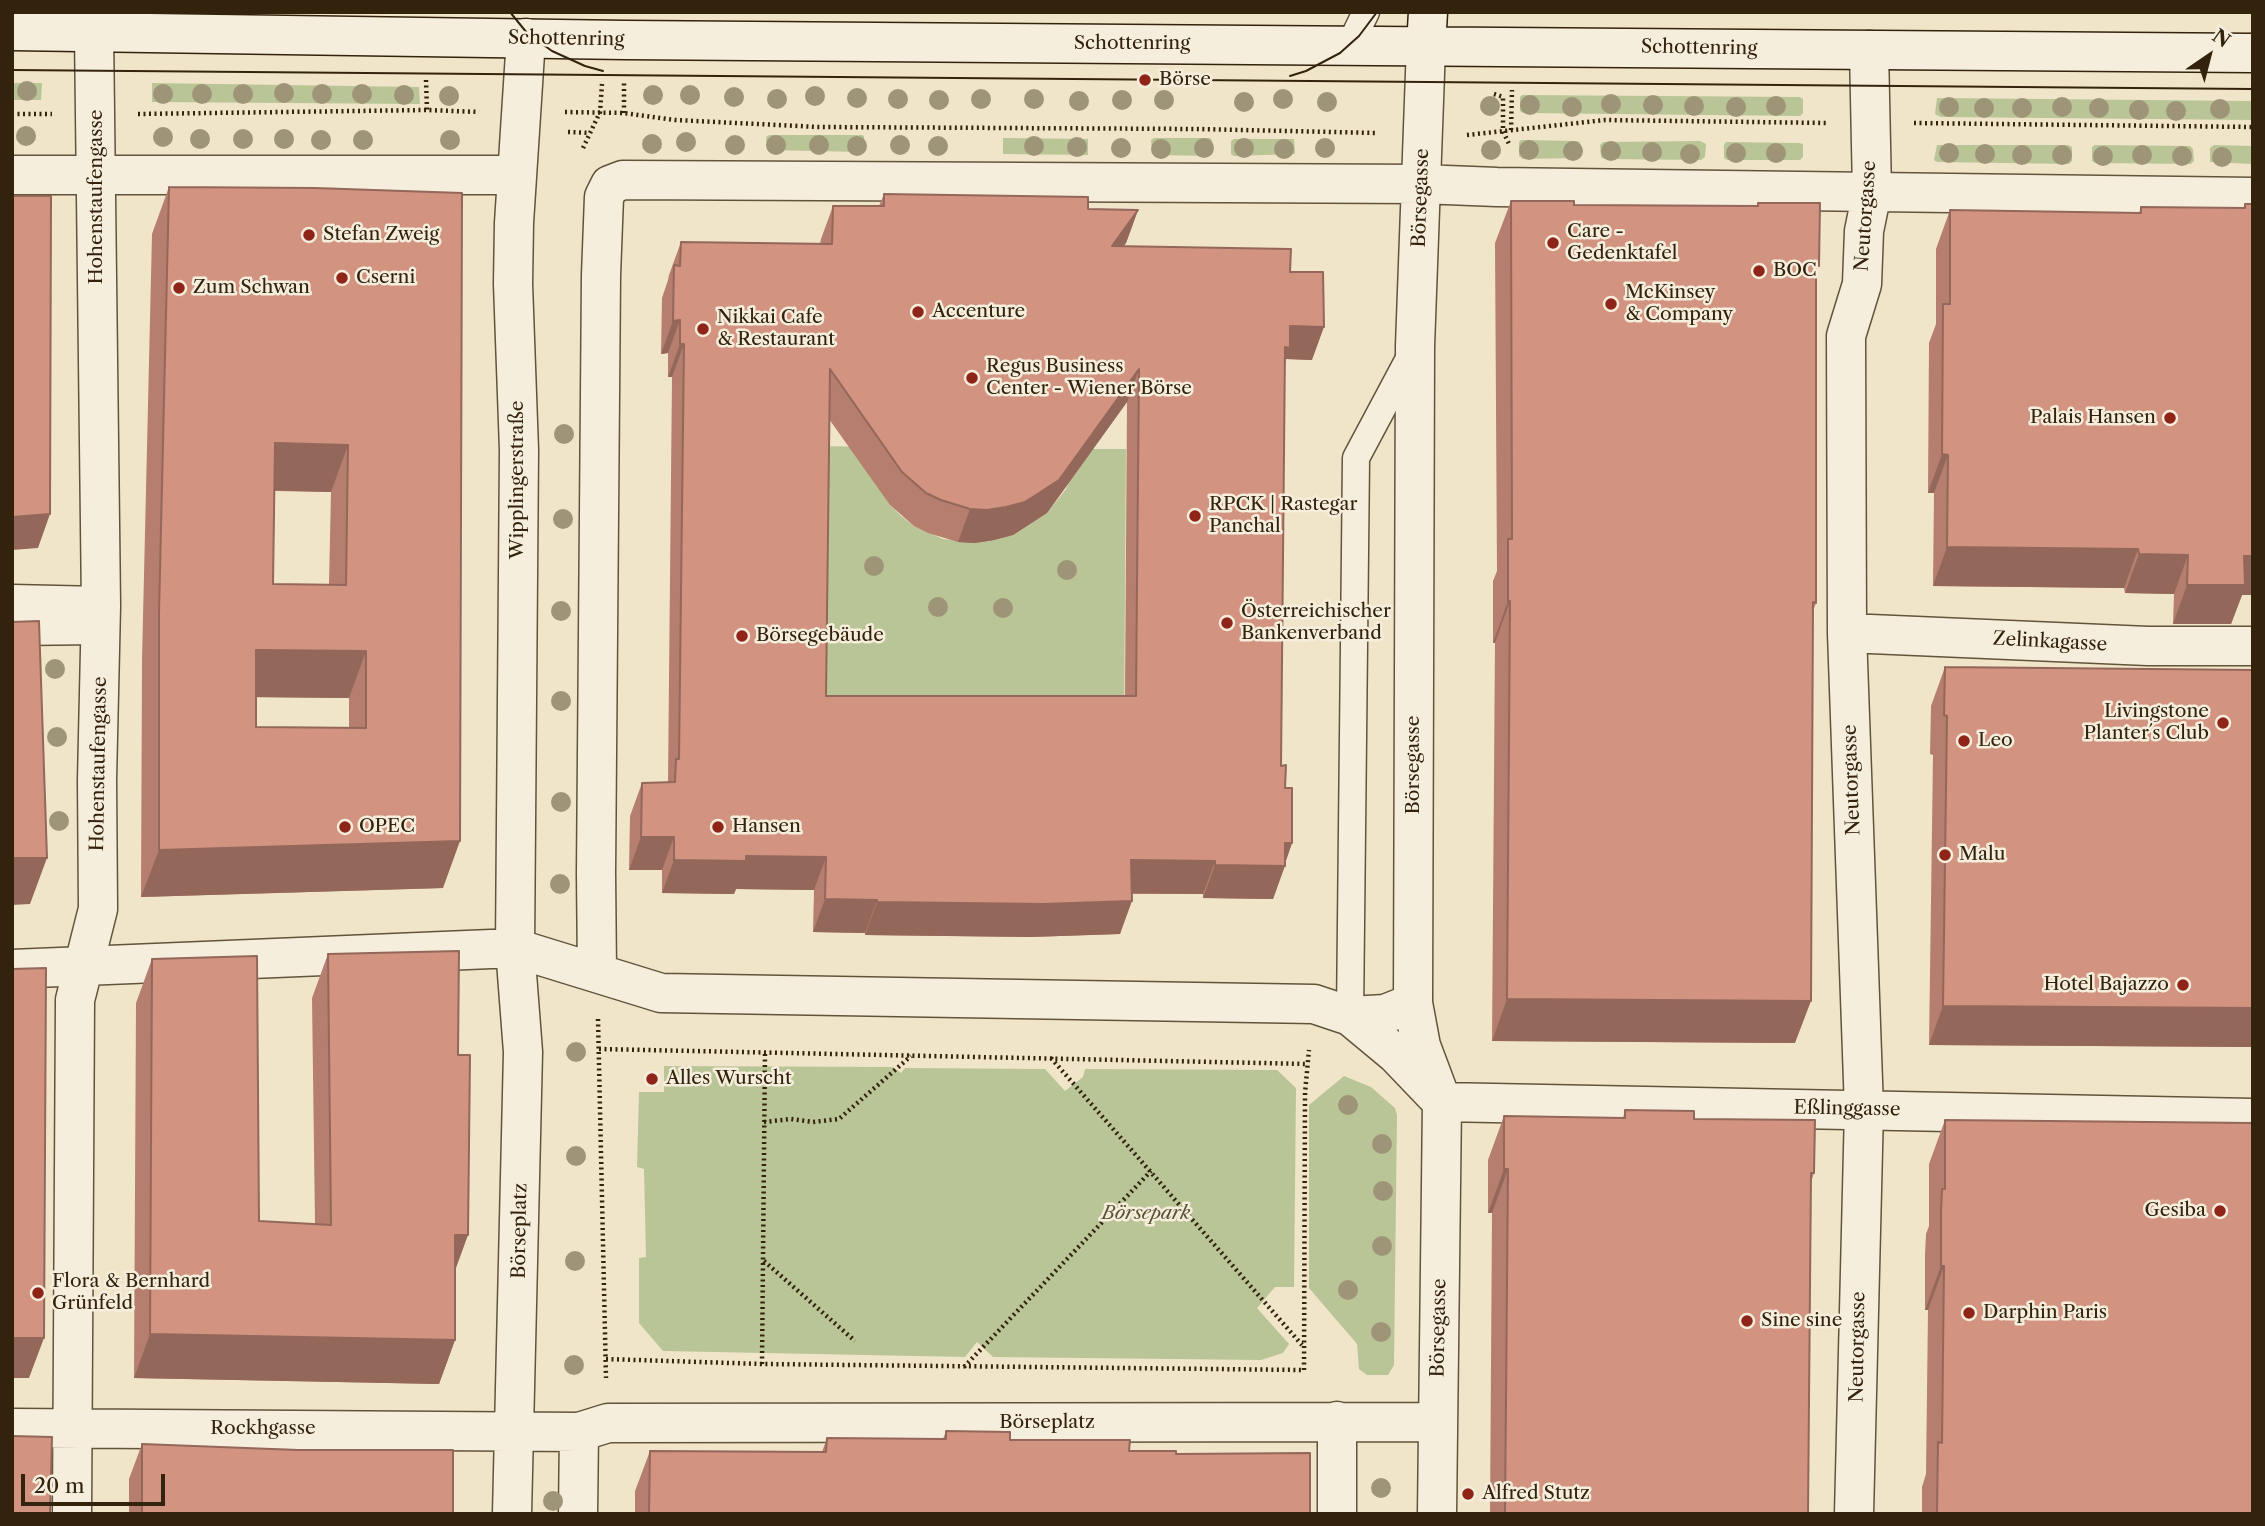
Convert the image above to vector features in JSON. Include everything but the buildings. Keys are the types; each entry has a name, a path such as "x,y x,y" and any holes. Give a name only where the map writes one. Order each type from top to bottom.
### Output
{"street":[{"name":"Schottenring","path":"12,31 94,22 527,25 604,39 1427,29 1870,50 2253,53"},
{"name":"Hohenstaufengasse","path":"72,1514 75,1000 98,909 97,780 101,619 94,22"},
{"name":"Wipplingerstraße","path":"515,948 519,450 513,284 520,113 527,25"},
{"name":"Börsegasse","path":"1427,29 1415,346 1413,1003 1421,1046 1442,1102 1437,1514"},
{"name":"Neutorgasse","path":"1854,1514 1864,1109 1847,633 1846,336 1862,284 1864,231 1872,192 1870,50"},
{"path":"12,175 517,176"},
{"path":"597,973 601,275 604,197 610,185 623,180 1421,184 2253,197"},
{"path":"12,604 101,619"},
{"name":"Zelinkagasse","path":"1847,633 2148,646 2253,646"},
{"path":"12,969 515,948 660,993 1314,1004 1350,1016 1397,1055 1442,1102"},
{"name":"Börseplatz","path":"515,948 523,1052 518,1325 513,1430 594,1427 1438,1422"},
{"path":"1350,1016 1385,1014 1413,1003"},
{"name":"Eßlinggasse","path":"1442,1102 2253,1118"},
{"path":"1337,1421 1337,1514"},
{"path":"578,1514 594,1427"},
{"name":"Rockhgasse","path":"12,1428 513,1430"},
{"path":"512,1514 513,1430"}],"lane":[{"path":"1350,1016 1356,458 1415,346"},
{"path":"12,632 101,619"}],"path":[{"path":"581,154 600,112 604,39"},
{"path":"1489,92 1503,97 1503,131"},
{"path":"12,114 427,110 520,113"},
{"path":"568,132 590,133"},
{"path":"594,1427 606,1359 597,973"},
{"path":"606,1359 762,1364 1304,1370 1305,1093 1314,1004"},
{"path":"599,1049 1308,1063"},
{"path":"762,1364 765,1052"},
{"path":"764,1122 839,1119 911,1056"},
{"path":"1051,1058 1303,1346"},
{"path":"964,1367 1151,1171"},
{"path":"763,1261 855,1341"}],"green space":[{"path":"12,83 42,83 41,100 12,100"},
{"path":"152,83 419,87 420,104 152,102"},
{"path":"1522,95 1800,97 1803,99 1803,113 1800,116 1523,113 1520,111"},
{"path":"1937,98 2253,101 2253,120 1941,117 1935,114"},
{"path":"769,135 862,135 864,150 861,152 767,150 766,137"},
{"path":"1003,138 1088,139 1088,155 1003,154"},
{"path":"1210,138 1213,153 1210,156 1154,155 1151,140"},
{"path":"1294,139 1295,154 1234,156 1231,154 1231,141"},
{"path":"1521,140 1580,142 1580,155 1577,158 1523,159 1519,156"},
{"path":"1700,141 1706,144 1705,157 1701,160 1601,157 1600,145 1603,142"},
{"path":"1726,142 1799,143 1803,144 1803,157 1800,160 1727,160 1724,158"},
{"path":"1937,145 2068,145 2072,147 2072,161 2069,164 1937,162 1934,160"},
{"path":"2214,145 2253,146 2253,164 2210,162 2210,148"},
{"path":"2190,146 2193,149 2194,161 2191,164 2095,163 2092,161 2092,147"},
{"path":"817,446 873,447 874,479 890,505 900,515 914,526 943,539 975,543 1013,535 1047,513 1066,489 1074,470 1070,449 1126,449 1124,729 814,729"},
{"name":"Börsepark","path":"664,1066 893,1067 901,1073 905,1068 1045,1069 1065,1091 1083,1077 1085,1069 1277,1070 1296,1088 1294,1287 1275,1287 1257,1308 1289,1344 1283,1353 1261,1360 993,1357 977,1342 965,1357 663,1351 639,1323 639,1258 646,1257 644,1169 637,1167 639,1092 664,1092"},
{"path":"1344,1076 1371,1087 1395,1108 1397,1115 1394,1365 1388,1375 1367,1375 1359,1369 1357,1344 1309,1288 1309,1105"}],"tram line":[{"path":"510,12 527,33 552,51 603,71"},
{"path":"1290,76 1306,71 1340,53 1359,36 1377,12"},
{"path":"12,70 2253,89"}],"place":[{"name":"Börse","path":"1145,80"},
{"name":"Stefan Zweig","path":"309,235"},
{"name":"Care - Gedenktafel","path":"1553,243"},
{"name":"BOC","path":"1759,271"},
{"name":"Cserni","path":"342,278"},
{"name":"Zum Schwan","path":"179,288"},
{"name":"McKinsey & Company","path":"1611,304"},
{"name":"Accenture","path":"918,312"},
{"name":"Nikkai Cafe & Restaurant","path":"703,329"},
{"name":"Regus Business Center - Wiener Börse","path":"972,378"},
{"name":"Palais Hansen","path":"2170,418"},
{"name":"RPCK | Rastegar Panchal","path":"1195,516"},
{"name":"Österreichischer Bankenverband","path":"1227,623"},
{"name":"Börsegebäude","path":"742,636"},
{"name":"Livingstone Planter´s Club","path":"2223,723"},
{"name":"Leo","path":"1964,741"},
{"name":"OPEC","path":"345,827"},
{"name":"Hansen","path":"718,827"},
{"name":"Malu","path":"1945,855"},
{"name":"Hotel Bajazzo","path":"2183,985"},
{"name":"Alles Wurscht","path":"652,1079"},
{"name":"Gesiba","path":"2220,1211"},
{"name":"Flora & Bernhard Grünfeld","path":"38,1293"},
{"name":"Darphin Paris","path":"1969,1313"},
{"name":"Sine sine","path":"1747,1321"},
{"name":"Alfred Stutz","path":"1468,1494"}]}
